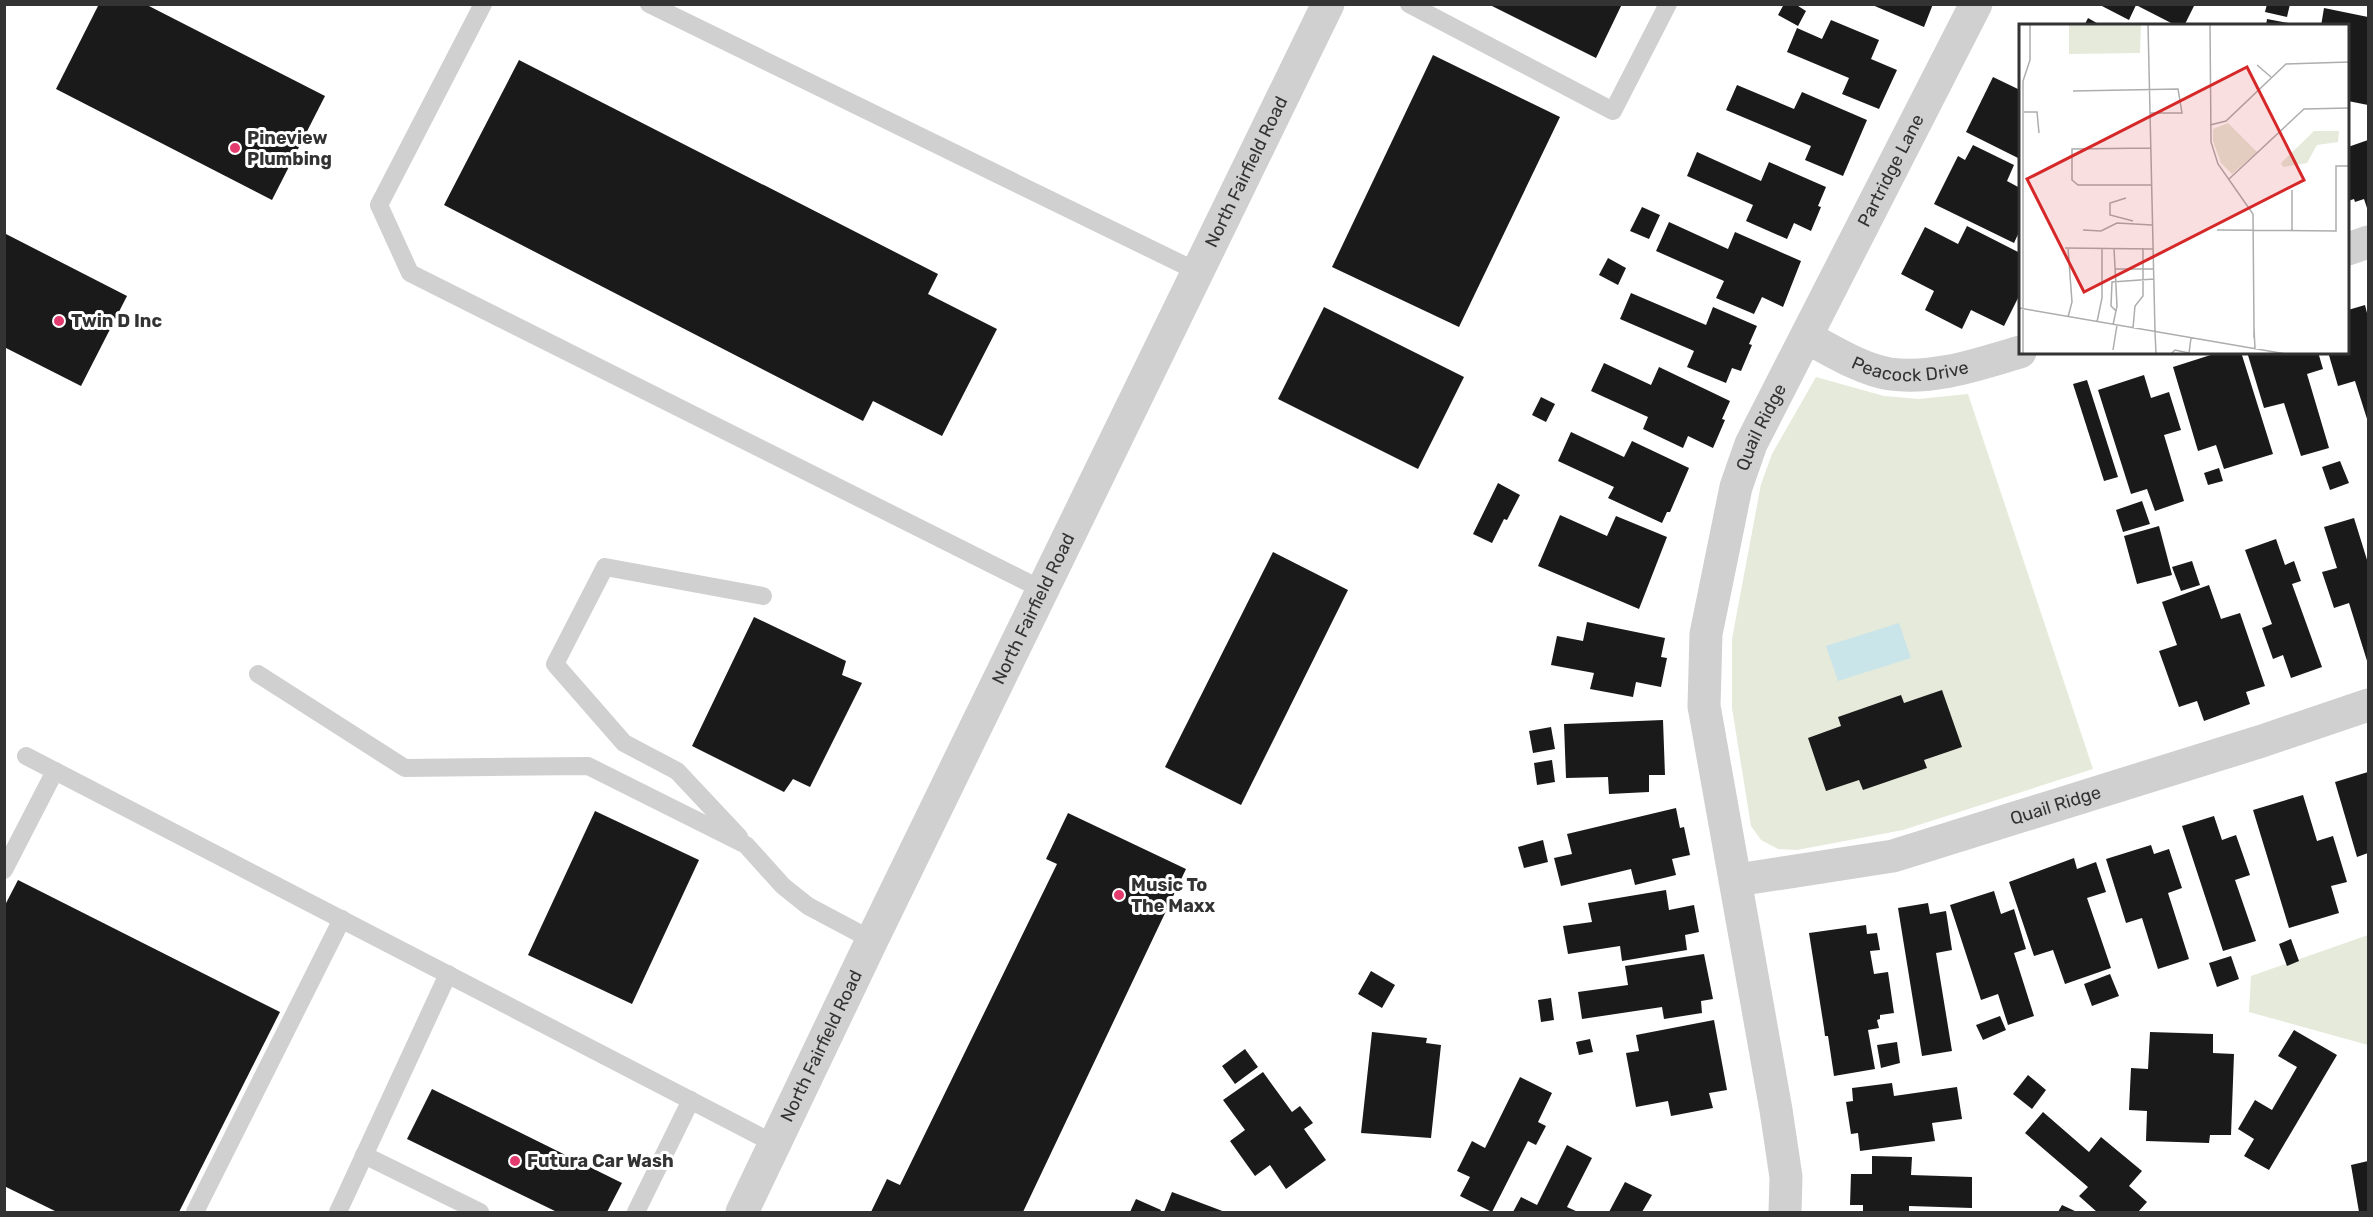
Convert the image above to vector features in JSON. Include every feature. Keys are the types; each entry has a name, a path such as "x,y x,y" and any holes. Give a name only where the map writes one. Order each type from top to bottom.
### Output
{"street":[{"name":"North Fairfield Road","path":"742,1212 1328,4"},
{"name":"Partridge Lane","path":"1806,337 1976,4"},
{"path":"2349,249 2368,242"},
{"name":"Peacock Drive","path":"1806,337 1845,358 1888,374 1923,375 1957,369 2019,351"},
{"name":"Quail Ridge","path":"1785,1212 1786,1177 1751,977 1737,879 1704,706 1706,634 1736,487 1751,444 1806,337"},
{"name":"Quail Ridge","path":"1737,879 1893,856 2262,741 2368,705"}],"lane":[{"path":"483,4 380,205 410,273 1043,590"},
{"path":"649,4 1198,272"},
{"path":"1409,4 1613,111 1668,4"},
{"path":"763,596 605,567 555,664 624,743 677,771 783,886 808,906 872,940"},
{"path":"258,674 405,768 588,766 746,845"},
{"path":"26,756 775,1144"},
{"path":"4,870 55,771"},
{"path":"195,1212 342,919"},
{"path":"338,1212 448,974"},
{"path":"636,1212 692,1100"},
{"path":"364,1155 480,1212"}],"shaded area":[{"path":"1816,377 1884,396 1919,399 1968,394 2093,769 1903,830 1797,850 1778,849 1761,840 1751,826 1732,708 1732,639 1761,484 1772,454"},
{"path":"2368,935 2368,1045 2249,1012 2251,976"}],"water":[{"path":"1899,623 1911,658 1838,681 1826,646"}],"building":[{"name":"Pineview Plumbing","path":"99,4 145,4 325,96 272,200 56,89"},
{"path":"1488,4 1622,4 1596,58"},
{"path":"1784,4 1795,4 1806,11 1798,26 1778,15"},
{"path":"1870,4 1933,4 1924,27"},
{"path":"2098,4 2195,4 2185,24 2173,24 2136,5 2129,20"},
{"path":"2267,4 2290,4 2287,17 2265,12"},
{"path":"2324,8 2368,17 2368,105 2349,101 2349,24 2321,24"},
{"path":"2088,18 2098,24 2085,24"},
{"path":"2267,19 2294,24 2266,24"},
{"path":"1831,20 1879,40 1871,59 1897,70 1879,109 1842,94 1849,78 1787,52 1797,28 1822,39"},
{"path":"1433,55 1560,117 1459,327 1332,267"},
{"path":"519,60 938,274 928,294 997,329 942,436 873,401 863,421 444,205"},
{"path":"1993,77 2019,90 2019,158 1966,132"},
{"path":"1737,85 1794,109 1802,92 1867,120 1843,176 1805,160 1811,146 1726,110"},
{"path":"2368,140 2368,211 2364,199 2355,202 2354,199 2349,201 2349,147"},
{"path":"1973,145 2014,165 2007,181 2019,187 2019,232 2014,243 1934,204 1958,156 1965,160"},
{"path":"1697,152 1761,181 1769,162 1826,187 1811,231 1794,223 1787,239 1746,221 1753,205 1687,176"},
{"path":"1642,207 1660,215 1649,239 1630,231"},
{"path":"1669,222 1728,249 1735,232 1801,261 1783,307 1762,297 1754,314 1716,298 1724,281 1656,251"},
{"path":"1967,226 2019,252 2019,296 2004,326 1971,310 1962,329 1925,310 1934,291 1901,274 1925,227 1958,244"},
{"name":"Twin D Inc","path":"4,233 127,296 81,386 4,347"},
{"path":"1608,258 1626,268 1618,285 1599,275"},
{"path":"1631,293 1706,325 1713,307 1757,326 1741,371 1732,368 1726,383 1687,367 1694,351 1620,319"},
{"path":"2365,305 2368,317 2368,422 2355,381 2338,386 2329,354 2349,354 2349,310"},
{"path":"1324,307 1464,377 1418,469 1278,399"},
{"path":"2214,354 2242,354 2273,454 2224,469 2216,445 2198,451 2173,367"},
{"path":"2248,354 2319,354 2323,369 2307,374 2329,448 2301,456 2284,403 2264,408"},
{"path":"1604,363 1651,385 1659,367 1730,401 1713,448 1688,436 1683,448 1643,429 1648,417 1591,391"},
{"path":"2144,375 2151,398 2169,392 2181,430 2164,435 2184,501 2155,511 2147,489 2131,494 2098,390"},
{"path":"2087,380 2118,477 2104,481 2073,384"},
{"path":"1541,397 1555,404 1546,422 1532,415"},
{"path":"1571,432 1624,457 1632,441 1689,468 1670,512 1667,512 1662,523 1608,498 1614,487 1558,461"},
{"path":"2340,461 2349,483 2330,490 2322,467"},
{"path":"2219,468 2223,481 2208,485 2204,473"},
{"path":"1498,483 1520,495 1492,543 1473,534"},
{"path":"2142,501 2150,524 2123,532 2116,510"},
{"path":"1560,515 1607,536 1616,516 1667,537 1639,609 1538,566"},
{"path":"2354,518 2368,563 2368,664 2349,603 2334,608 2322,572 2337,568 2324,527"},
{"path":"2159,526 2172,575 2137,584 2124,536"},
{"path":"2276,539 2285,565 2294,561 2301,581 2292,584 2322,667 2291,678 2283,655 2273,659 2262,628 2272,624 2245,550"},
{"path":"1273,552 1348,590 1241,805 1165,767"},
{"path":"2192,561 2200,585 2181,591 2172,567"},
{"path":"2209,585 2221,619 2240,613 2265,686 2246,692 2250,704 2204,721 2197,701 2179,707 2159,651 2177,645 2162,602"},
{"path":"754,617 846,661 842,675 862,683 810,787 793,779 784,792 692,746"},
{"path":"1587,622 1665,638 1661,657 1667,658 1661,687 1636,682 1633,697 1590,689 1594,673 1551,665 1557,636 1583,641"},
{"path":"1942,690 1962,747 1924,760 1927,768 1863,790 1859,780 1826,791 1808,738 1841,726 1838,717 1901,695 1904,703"},
{"path":"1663,720 1665,775 1649,775 1649,792 1609,794 1608,777 1566,778 1564,724"},
{"path":"1551,727 1555,749 1533,753 1529,731"},
{"path":"1552,760 1555,782 1537,785 1534,763"},
{"path":"2368,772 2368,853 2357,857 2335,782"},
{"path":"2303,795 2317,841 2333,836 2347,882 2331,886 2339,913 2289,928 2253,810"},
{"path":"1676,808 1680,828 1684,827 1690,855 1672,859 1676,875 1635,885 1631,869 1561,886 1554,858 1572,854 1567,834"},
{"path":"595,811 699,860 632,1004 528,955"},
{"path":"1068,813 1186,869 1023,1212 871,1212 887,1179 900,1185 1057,864 1046,859"},
{"path":"2214,816 2222,840 2236,835 2250,875 2235,880 2256,941 2223,951 2182,826"},
{"path":"1543,840 1548,862 1524,868 1518,847"},
{"path":"2151,845 2154,854 2169,849 2182,888 2168,893 2189,959 2158,969 2142,918 2126,923 2106,859"},
{"path":"2074,858 2077,869 2096,862 2106,892 2087,898 2111,968 2065,984 2053,950 2034,956 2009,882"},
{"path":"18,880 280,1012 179,1212 57,1212 4,1186 4,907"},
{"path":"1666,890 1669,910 1694,905 1699,932 1685,935 1687,950 1622,961 1620,946 1568,954 1563,926 1592,922 1588,903"},
{"path":"1994,891 2001,914 2014,909 2026,949 2014,953 2034,1016 2008,1025 1998,994 1981,1000 1950,905"},
{"path":"1928,903 1930,914 1946,911 1952,950 1936,953 1952,1051 1922,1056 1898,908"},
{"path":"1866,925 1867,934 1877,933 1880,950 1870,951 1874,974 1888,972 1894,1013 1880,1015 1880,1019 1877,1020 1879,1028 1868,1030 1875,1069 1834,1076 1828,1036 1825,1036 1809,933"},
{"path":"2291,939 2299,961 2287,966 2279,944"},
{"path":"1704,954 1713,999 1701,1001 1702,1013 1664,1019 1662,1007 1582,1019 1578,992 1628,985 1625,966"},
{"path":"2231,956 2239,979 2217,987 2209,963"},
{"path":"1371,971 1395,985 1382,1008 1358,994"},
{"path":"2110,974 2119,996 2092,1006 2084,984"},
{"path":"1551,998 1554,1020 1541,1022 1538,1000"},
{"path":"2000,1016 2006,1030 1983,1040 1976,1025"},
{"path":"1714,1020 1727,1090 1709,1093 1713,1108 1671,1116 1668,1101 1636,1107 1626,1053 1639,1051 1636,1035"},
{"path":"2294,1030 2337,1055 2269,1170 2244,1156 2254,1139 2238,1129 2255,1100 2272,1110 2297,1067 2278,1056"},
{"path":"1372,1032 1427,1038 1426,1043 1441,1045 1431,1138 1361,1133"},
{"path":"2150,1032 2213,1034 2213,1053 2234,1054 2231,1135 2210,1135 2209,1143 2146,1141 2147,1111 2129,1110 2131,1068 2148,1069"},
{"path":"1590,1039 1593,1052 1579,1055 1576,1042"},
{"path":"1897,1042 1900,1063 1881,1068 1877,1045"},
{"path":"1245,1049 1258,1067 1235,1084 1222,1066"},
{"path":"1263,1072 1292,1112 1300,1106 1313,1123 1304,1129 1326,1160 1286,1189 1270,1165 1255,1176 1230,1141 1245,1130 1223,1100"},
{"path":"2028,1075 2046,1090 2032,1109 2013,1094"},
{"path":"1520,1077 1552,1093 1538,1122 1546,1126 1536,1145 1528,1141 1492,1212 1460,1196 1470,1177 1457,1171 1472,1141 1485,1148"},
{"path":"1892,1083 1894,1096 1957,1087 1962,1119 1932,1123 1935,1141 1860,1151 1858,1133 1851,1134 1846,1102 1853,1101 1852,1088"},
{"name":"Futura Car Wash","path":"432,1089 622,1183 607,1212 557,1212 407,1139"},
{"path":"2043,1112 2089,1152 2101,1137 2142,1171 2129,1186 2147,1202 2138,1212 2097,1212 2079,1196 2088,1187 2025,1133"},
{"path":"1567,1145 1592,1158 1567,1207 1578,1212 1513,1212 1521,1197 1537,1205"},
{"path":"1872,1156 1912,1157 1911,1175 1972,1177 1972,1208 1909,1206 1909,1212 1863,1212 1863,1205 1850,1205 1851,1174 1872,1174"},
{"path":"2368,1161 2368,1212 2359,1212 2351,1165"},
{"path":"1625,1182 1652,1195 1642,1212 1609,1212"},
{"path":"1172,1192 1225,1212 1164,1212"},
{"path":"1136,1199 1161,1210 1160,1212 1130,1212"},
{"path":"2062,1205 2077,1212 2058,1212"}],"place":[{"name":"Pineview Plumbing","path":"235,148"},
{"name":"Twin D Inc","path":"59,321"},
{"name":"Music To The Maxx","path":"1119,895"},
{"name":"Futura Car Wash","path":"515,1161"}]}
